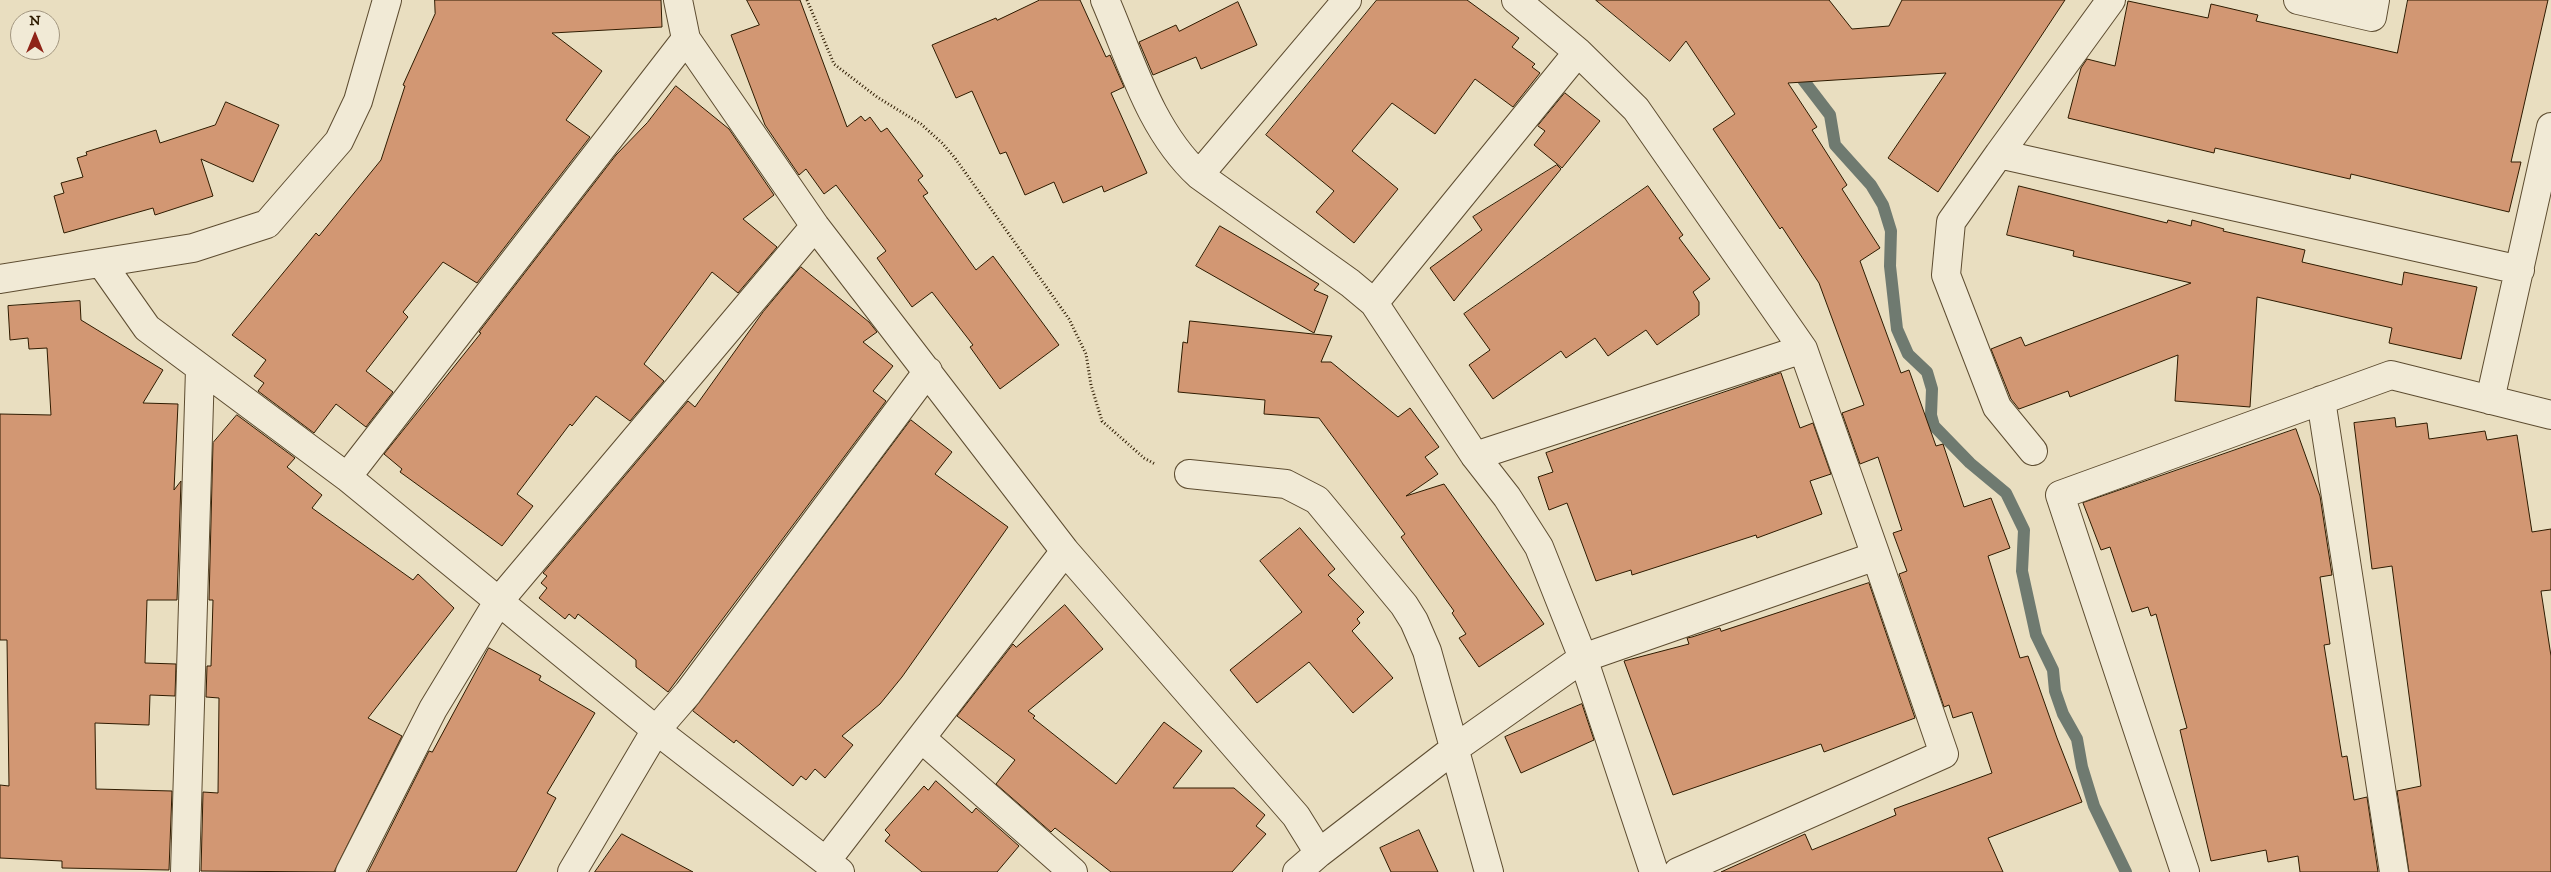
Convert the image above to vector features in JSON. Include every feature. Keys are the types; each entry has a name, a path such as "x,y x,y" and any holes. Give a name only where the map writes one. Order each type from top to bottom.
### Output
{"street":[{"path":"0,279 193,248 267,224 339,141 358,101 387,0"},
{"path":"678,0 686,39 815,226 1065,551 1296,816 1319,853"},
{"path":"1105,0 1165,136 1181,158 1199,175 1350,283 1374,303 1475,456 1507,497 1539,546 1583,658 1654,872"},
{"path":"1199,175 1347,0"},
{"path":"1516,0 1578,52 1636,109 1803,349 1944,754 1678,872"},
{"path":"2032,452 1997,408 1946,275 1951,222 2111,0"},
{"path":"2298,0 2372,17 2375,0"},
{"path":"347,477 686,39"},
{"path":"1374,303 1578,52"},
{"path":"2490,400 2551,127"},
{"path":"1999,154 2520,270"},
{"path":"350,872 433,709 498,602 815,226"},
{"path":"102,264 147,328 347,477 656,730 833,866 921,738 1065,551"},
{"path":"1475,456 1803,349"},
{"path":"185,872 200,369"},
{"path":"572,872 656,730 688,693 928,371"},
{"path":"2185,872 2060,495 2392,375 2551,415"},
{"path":"2321,400 2394,872"},
{"path":"1189,474 1286,484 1317,500 1328,510 1404,604 1414,621 1427,651 1489,872"},
{"path":"1296,872 1454,748 1583,658 1876,556"},
{"path":"921,738 1073,872"}],"path":[{"path":"807,0 834,64 876,97 921,124 942,143 1069,319 1086,354 1091,385 1102,421 1106,426 1144,458 1189,474"}],"building":[{"path":"435,0 661,0 662,27 552,33 602,71 566,120 590,137 477,283 443,262 403,312 408,317 366,371 393,392 366,427 336,404 314,433 258,391 264,383 254,376 266,360 232,335 316,233 319,236 381,160 405,86 403,85 435,14"},
{"path":"747,0 800,0 847,127 861,116 865,121 870,117 881,132 887,128 923,176 918,180 928,193 923,196 976,270 993,256 1059,345 1000,389 970,347 973,345 932,292 912,307 877,258 886,251 836,185 824,194 806,169 799,175 765,125 731,35 759,25"},
{"path":"1040,0 1080,0 1106,57 1110,55 1124,87 1111,93 1147,173 1104,192 1102,186 1063,203 1054,182 1025,195 1006,152 1000,154 972,91 956,98 932,45 996,18 997,20"},
{"path":"1377,0 1467,0 1519,38 1512,47 1535,64 1532,67 1540,73 1513,107 1475,79 1435,134 1392,103 1352,151 1398,189 1354,243 1316,212 1334,191 1266,135"},
{"path":"1596,0 1829,0 1852,29 1889,26 1902,0 2065,0 1938,192 1888,158 1946,73 1788,83 1817,127 1812,130 1847,185 1842,189 1880,248 1860,261 1901,373 1909,370 1936,446 1943,444 1964,507 1991,498 2010,548 1988,556 2020,658 2028,656 2082,802 1988,838 2003,872 1721,872 1805,834 1812,850 1896,815 1894,809 1992,773 1972,712 1953,718 1949,705 1944,707 1899,574 1907,571 1893,533 1902,530 1878,457 1860,464 1842,413 1864,405 1819,283 1782,227 1780,229 1713,129 1735,114 1686,41 1670,61"},
{"path":"2408,0 2548,0 2511,162 2521,162 2509,212 2351,174 2350,179 2215,148 2214,153 2068,118 2081,68 2087,59 2115,66 2128,1 2208,18 2211,4 2258,15 2256,21 2397,53"},
{"path":"1238,2 1257,45 1201,69 1196,57 1153,75 1139,42 1176,25 1179,31"},
{"path":"676,86 729,129 774,195 743,219 777,247 738,293 712,272 644,364 664,381 630,421 596,396 572,426 570,424 517,494 533,506 502,546 400,472 402,469 384,454 481,333 479,332 616,155 647,123"},
{"path":"1565,93 1600,121 1562,168 1534,145 1545,131 1538,126"},
{"path":"226,102 279,125 253,182 201,159 213,196 155,215 153,208 64,233 54,196 64,193 61,183 83,177 77,158 87,155 86,152 156,130 160,143 215,125"},
{"path":"1557,165 1561,169 1454,301 1430,268 1482,230 1473,217"},
{"path":"1648,186 1683,235 1679,238 1710,279 1693,292 1699,302 1699,315 1657,345 1646,330 1608,356 1595,338 1566,358 1561,351 1493,399 1469,365 1490,350 1464,314"},
{"path":"2019,186 2167,223 2168,220 2191,226 2192,220 2224,229 2223,231 2305,250 2302,262 2402,285 2404,272 2477,287 2461,359 2389,343 2392,328 2257,297 2250,407 2175,401 2178,355 2070,397 2068,391 2019,409 2011,399 1991,349 2021,337 2025,346 2191,283 2073,256 2074,251 2007,235"},
{"path":"1220,226 1319,284 1314,290 1328,296 1314,333 1196,266"},
{"path":"801,267 869,322 877,332 863,342 893,366 873,391 886,401 668,692 636,667 636,660 578,614 575,619 569,614 565,619 539,598 547,588 541,583 547,576 543,573 688,401 695,407 763,312"},
{"path":"80,301 81,320 163,370 143,403 178,404 174,490 181,481 177,600 147,600 145,663 176,664 175,696 150,695 149,725 95,723 96,789 172,791 169,870 62,868 62,861 0,858 0,785 9,786 7,640 0,640 0,414 51,415 47,348 29,349 28,338 10,340 8,306"},
{"path":"1190,321 1332,336 1321,362 1331,362 1398,417 1410,408 1439,447 1425,457 1438,474 1406,496 1444,484 1544,624 1479,667 1459,638 1466,634 1452,613 1454,611 1401,537 1405,534 1319,418 1264,414 1265,400 1178,392 1183,342 1187,343"},
{"path":"1781,373 1800,428 1813,423 1831,474 1810,481 1822,514 1757,538 1756,535 1632,575 1631,570 1596,581 1567,503 1549,510 1538,477 1553,472 1546,453"},
{"path":"237,415 295,458 287,467 322,495 312,508 413,580 418,574 454,608 368,718 402,736 334,872 201,871 203,792 218,793 219,698 206,697 207,666 211,666 213,600 209,600 213,443"},
{"path":"2395,418 2396,427 2427,423 2429,439 2485,431 2487,440 2517,435 2532,532 2551,529 2551,590 2541,591 2551,656 2551,872 2409,872 2397,791 2421,786 2392,566 2372,569 2354,423"},
{"path":"911,420 952,452 935,474 1008,527 902,677 880,704 842,736 853,745 825,778 815,769 806,780 801,776 793,786 736,740 734,743 693,711"},
{"path":"2296,429 2320,496 2332,575 2320,577 2330,644 2324,645 2342,757 2347,756 2354,800 2367,797 2378,872 2300,872 2298,856 2268,862 2266,850 2211,861 2180,730 2187,728 2156,614 2151,616 2148,607 2132,612 2110,547 2101,550 2083,503"},
{"path":"1300,528 1335,569 1328,575 1364,612 1357,619 1360,623 1352,631 1393,678 1353,713 1309,662 1257,703 1230,670 1302,612 1260,561"},
{"path":"1869,583 1915,718 1824,752 1821,744 1673,795 1624,661 1689,644 1687,638 1720,628 1721,631"},
{"path":"1065,605 1103,649 1028,711 1035,716 1033,718 1116,784 1164,722 1202,751 1173,788 1234,788 1265,815 1256,826 1266,834 1232,872 1111,872 1055,828 1051,832 996,784 1015,760 957,716 1013,644 1016,647"},
{"path":"489,648 541,676 539,680 595,713 547,793 556,798 516,872 368,872 429,751 432,752"},
{"path":"1582,704 1594,740 1521,773 1505,737"},
{"path":"936,781 972,813 976,808 1019,846 997,872 922,872 885,841 890,835 885,830 924,786 928,790"},
{"path":"1419,830 1438,872 1391,872 1380,848"},
{"path":"622,834 693,872 595,872"}],"waterway":[{"path":"1794,68 1830,115 1835,145 1871,185 1883,205 1891,231 1890,266 1897,329 1908,354 1927,372 1932,389 1931,415 1934,426 1970,463 2006,493 2024,530 2022,571 2036,635 2053,670 2055,691 2063,714 2077,739 2082,767 2094,806 2126,872"}]}
